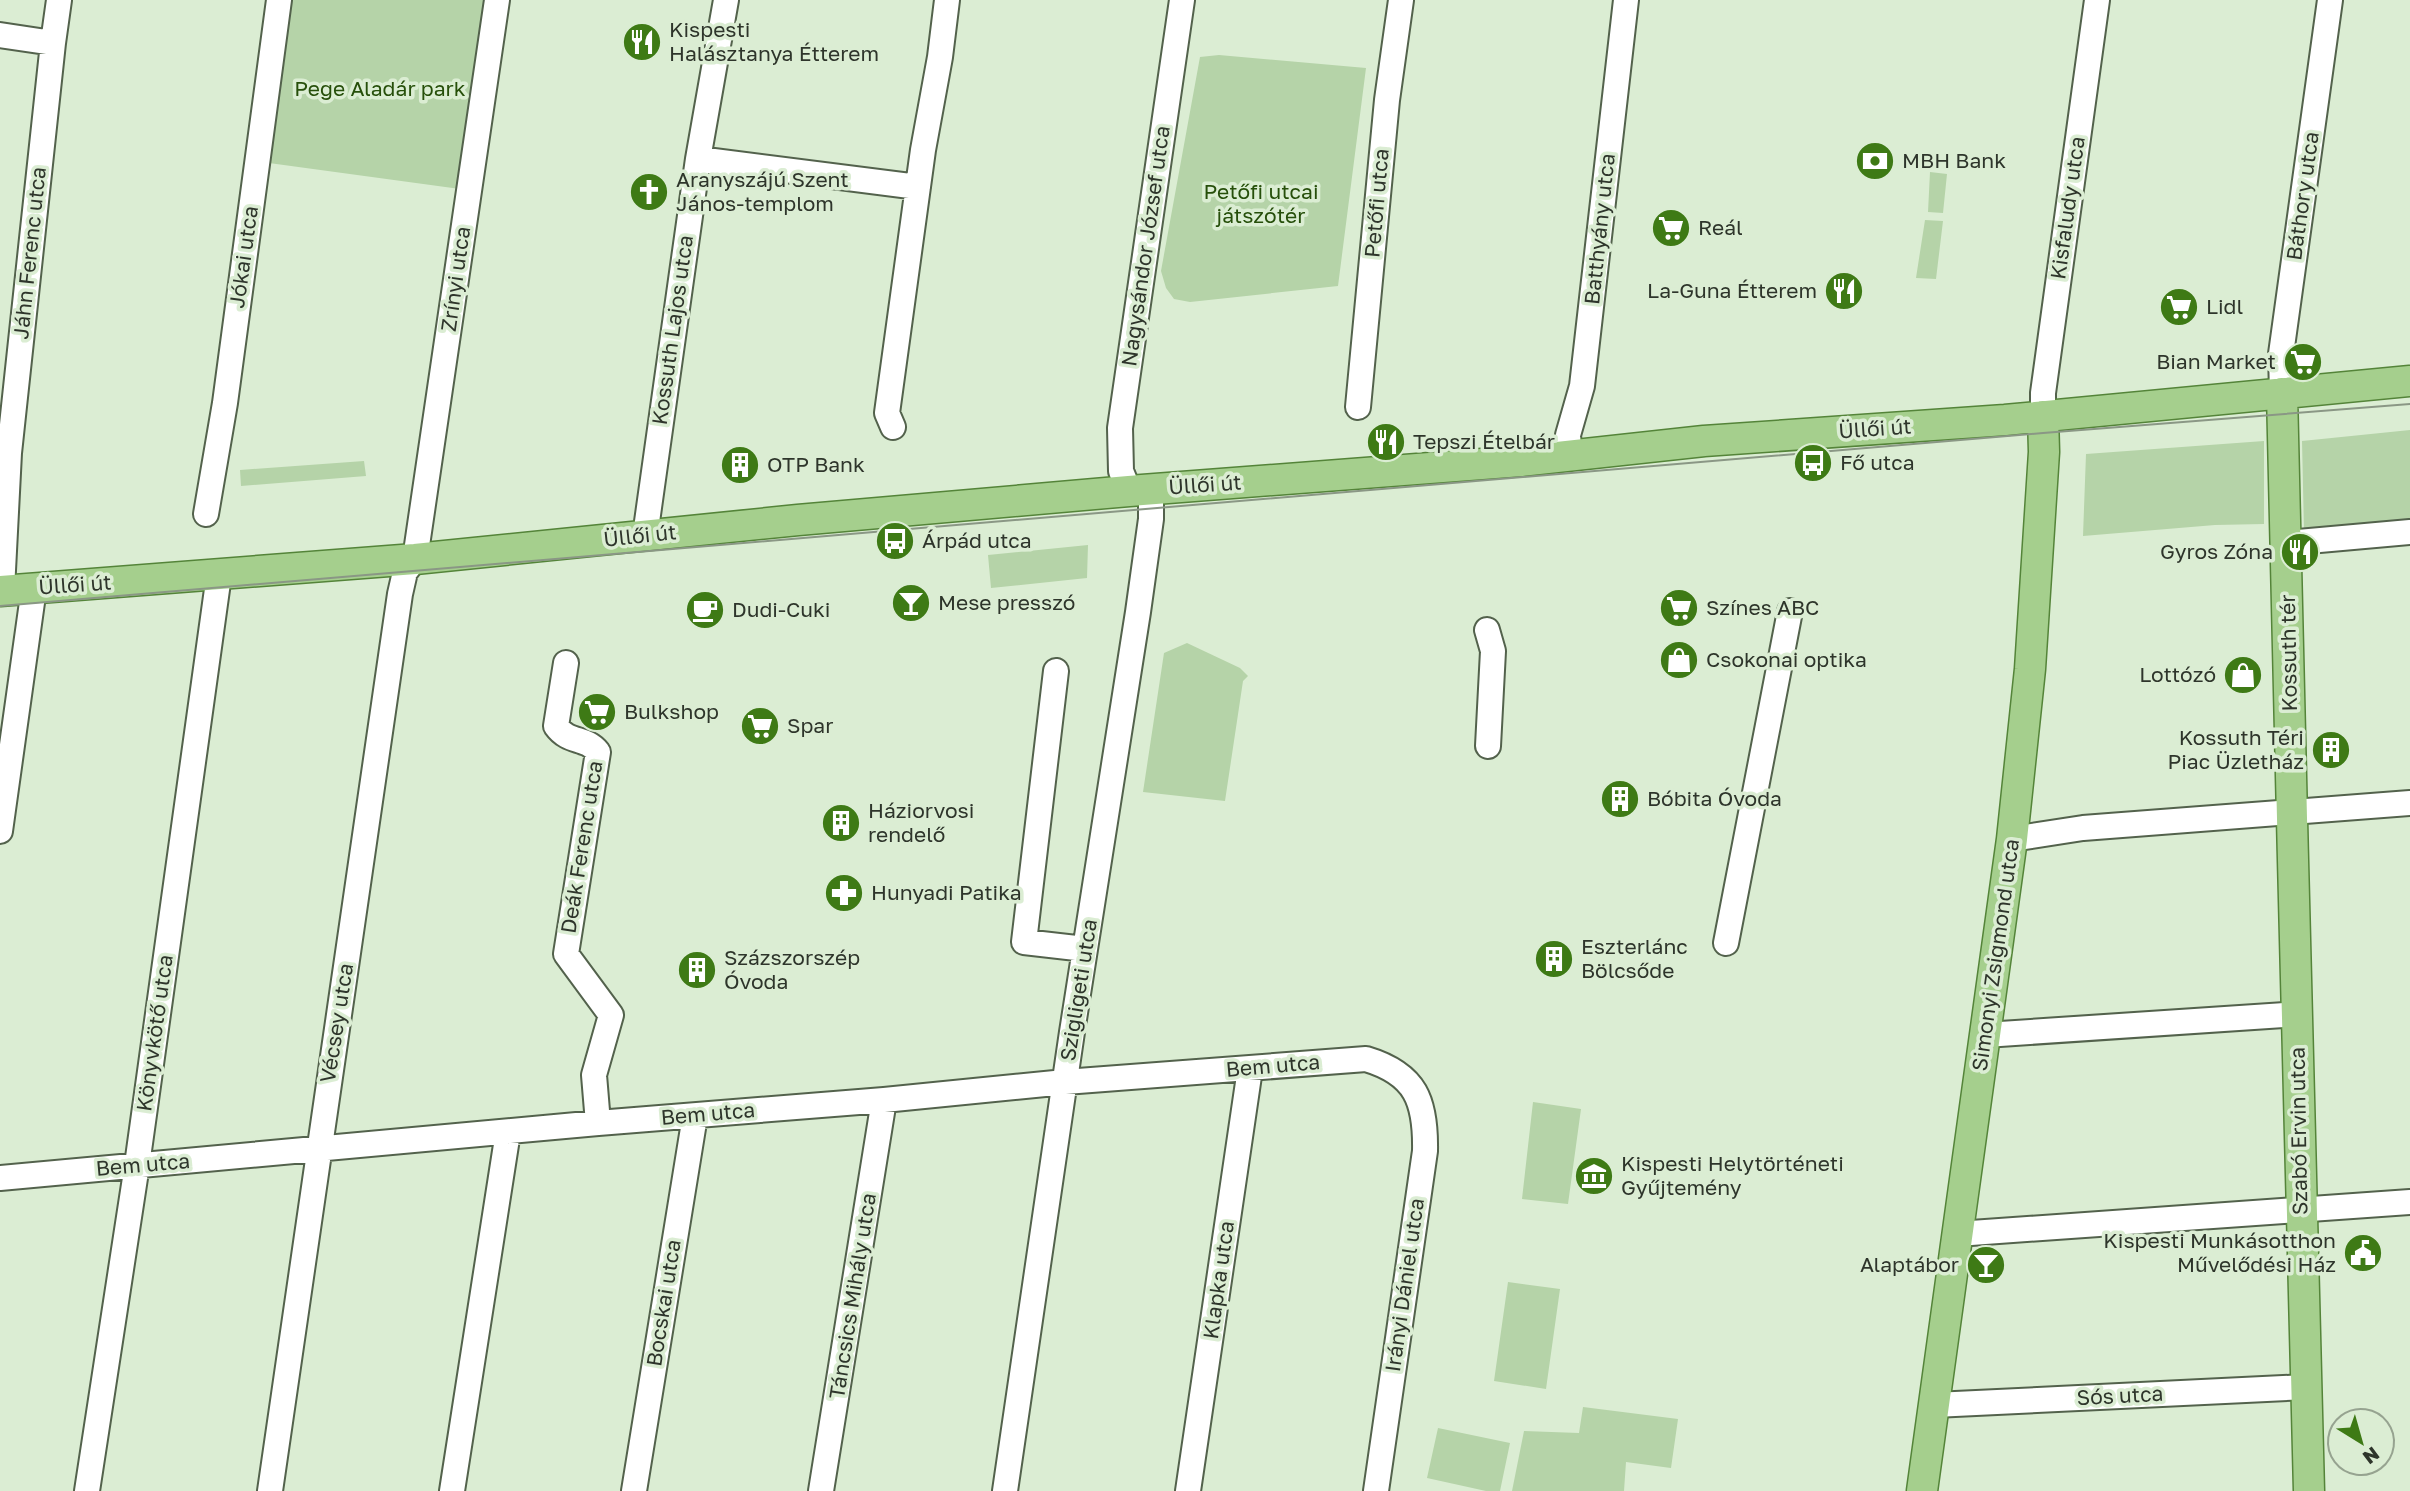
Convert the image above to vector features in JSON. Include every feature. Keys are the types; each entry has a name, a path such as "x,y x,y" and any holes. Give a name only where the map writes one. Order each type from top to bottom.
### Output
{"main road":[{"name":"Üllői út","path":"1,591 415,559 1140,490 1570,457 1704,441 2043,416 2410,381"},
{"name":"Kossuth tér","path":"2282,393 2292,812"},
{"name":"Simonyi Zsigmond utca","path":"1922,1491 2012,839 2030,669 2044,452 2043,416"},
{"name":"Szabó Ervin utca","path":"2292,812 2309,1491"}],"street":[{"name":"Jáhn Ferenc utca","path":"1,591 9,453 59,0"},
{"name":"Jókai utca","path":"206,513 225,403 279,0"},
{"name":"Zrínyi utca","path":"415,559 497,0"},
{"name":"Kossuth Lajos utca","path":"645,536 698,159 726,0"},
{"path":"893,427 887,413 947,0"},
{"name":"Nagysándor József utca","path":"1140,490 1121,471 1120,428 1182,0"},
{"name":"Petőfi utca","path":"1358,407 1387,100 1401,0"},
{"name":"Batthyány utca","path":"1570,457 1568,435 1582,386 1626,0"},
{"name":"Kisfaludy utca","path":"2043,416 2043,393 2097,0"},
{"name":"Báthory utca","path":"2282,393 2281,354 2330,0"},
{"path":"0,35 53,43"},
{"path":"698,159 918,187"},
{"name":"Szigligeti utca","path":"1005,1491 1149,532 1140,490"},
{"path":"2287,543 2410,532"},
{"name":"Vécsey utca","path":"270,1491 401,582 415,559"},
{"name":"Könyvkötő utca","path":"88,1491 137,1165 219,575"},
{"path":"0,831 34,588"},
{"path":"1726,943 1790,611"},
{"path":"1487,630 1493,651 1488,746"},
{"name":"Deák Ferenc utca","path":"566,663 556,726 562,735 569,739 586,741 598,752 566,954 611,1015 594,1075 598,1123"},
{"path":"1056,671 1024,942 1085,949"},
{"path":"2012,839 2083,828 2410,803"},
{"path":"1985,1035 2298,1014"},
{"name":"Bem utca","path":"0,1178 1354,1058 1391,1067 1409,1082"},
{"name":"Klapka utca","path":"1188,1491 1250,1069"},
{"name":"Irányi Dániel utca","path":"1376,1491 1425,1151 1418,1098 1409,1082"},
{"name":"Táncsics Mihály utca","path":"821,1491 884,1100"},
{"name":"Bocskai utca","path":"634,1491 695,1116"},
{"path":"452,1491 508,1132"},
{"path":"1957,1234 2410,1202"},
{"name":"Sós utca","path":"1934,1405 2306,1387"}],"green space":[{"name":"Pege Aladár park","path":"292,0 486,0 460,189 269,163"},
{"name":"Petőfi utcai játszótér","path":"1219,55 1366,68 1338,286 1190,302 1174,299 1166,288 1161,271 1200,57"},
{"path":"1930,172 1947,174 1943,213 1928,212"},
{"path":"1925,220 1943,221 1936,279 1916,278"},
{"path":"2410,430 2410,522 2304,532 2302,441"},
{"path":"2264,441 2264,524 2215,525 2083,536 2086,454"},
{"path":"364,461 366,476 241,486 240,470"},
{"path":"1088,545 1087,578 991,588 988,555"},
{"path":"1187,643 1240,668 1248,676 1243,681 1225,801 1143,792 1164,653"},
{"path":"1533,1102 1581,1109 1568,1204 1522,1199"},
{"path":"1508,1282 1560,1289 1546,1389 1494,1381"},
{"path":"1583,1407 1678,1419 1671,1468 1626,1462 1624,1491 1512,1491 1524,1431 1579,1433"},
{"path":"1438,1428 1510,1443 1500,1491 1486,1491 1427,1478"}],"tram line":[{"path":"0,606 2410,404"}],"place":[{"name":"Kispesti Halásztanya Étterem","path":"642,42"},
{"name":"MBH Bank","path":"1875,161"},
{"name":"Aranyszájú Szent János-templom","path":"649,192"},
{"name":"Reál","path":"1671,228"},
{"name":"La-Guna Étterem","path":"1844,291"},
{"name":"Lidl","path":"2179,307"},
{"name":"Bian Market","path":"2303,362"},
{"name":"Tepszi Ételbár","path":"1386,442"},
{"name":"Fő utca","path":"1813,463"},
{"name":"OTP Bank","path":"740,465"},
{"name":"Árpád utca","path":"895,541"},
{"name":"Gyros Zóna","path":"2300,552"},
{"name":"Mese presszó","path":"911,603"},
{"name":"Színes ABC","path":"1679,608"},
{"name":"Dudi-Cuki","path":"705,610"},
{"name":"Csokonai optika","path":"1679,660"},
{"name":"Lottózó","path":"2243,675"},
{"name":"Bulkshop","path":"597,712"},
{"name":"Spar","path":"760,726"},
{"name":"Kossuth Téri Piac Üzletház","path":"2331,750"},
{"name":"Bóbita Óvoda","path":"1620,799"},
{"name":"Háziorvosi rendelő","path":"841,823"},
{"name":"Hunyadi Patika","path":"844,893"},
{"name":"Eszterlánc Bölcsőde","path":"1554,959"},
{"name":"Százszorszép Óvoda","path":"697,970"},
{"name":"Kispesti Helytörténeti Gyűjtemény","path":"1594,1176"},
{"name":"Kispesti Munkásotthon Művelődési Ház","path":"2363,1253"},
{"name":"Alaptábor","path":"1986,1265"}]}
